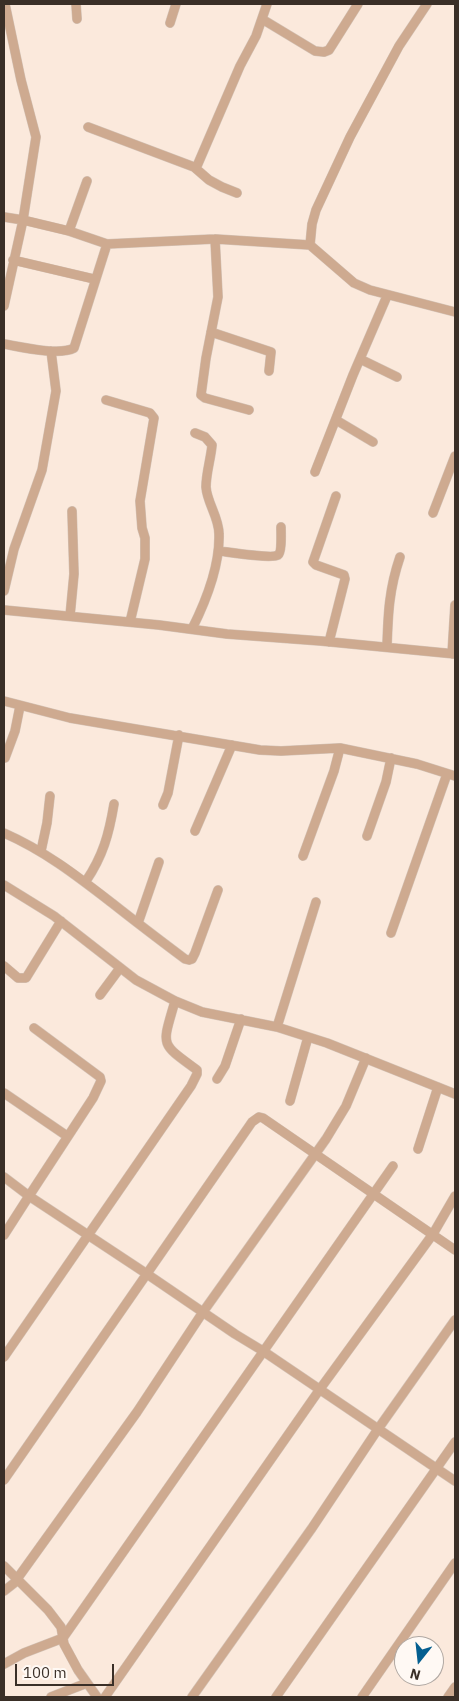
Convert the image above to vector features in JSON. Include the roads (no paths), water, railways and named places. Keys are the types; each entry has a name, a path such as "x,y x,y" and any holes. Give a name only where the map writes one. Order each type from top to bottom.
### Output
{"street":[{"path":"4,306 23,220 36,136 21,80 5,4"},
{"path":"76,4 77,19"},
{"path":"170,22 176,4"},
{"path":"194,167 262,19 267,4"},
{"path":"262,19 315,51 324,52 329,50 358,4"},
{"path":"310,245 312,224 316,210 327,186 398,46 427,4"},
{"path":"88,127 194,167 209,180 237,193"},
{"path":"69,231 87,181"},
{"path":"4,217 69,231 107,244 215,239 310,245 354,283 387,296 455,312"},
{"path":"215,239 219,287 201,394 205,398 249,410"},
{"path":"4,344 51,351 74,348 94,279 107,244"},
{"path":"13,260 94,279"},
{"path":"315,472 387,296"},
{"path":"211,332 272,352 269,371"},
{"path":"4,591 14,549 42,470 56,391 51,351"},
{"path":"360,359 397,377"},
{"path":"106,400 154,416 140,501 142,528 146,538 145,559 130,622"},
{"path":"336,420 373,442"},
{"path":"192,629 207,594 219,551 220,533 206,485 212,445 205,437 195,433"},
{"path":"432,513 455,456"},
{"path":"329,642 345,579 344,575 316,565 314,562 336,496"},
{"path":"70,616 74,574 72,511"},
{"path":"219,551 256,555 279,554 281,550 281,528"},
{"path":"387,647 392,579 400,557"},
{"path":"4,610 130,622 227,634 453,654 455,605"},
{"path":"4,700 20,706 70,718 260,750 281,751 340,748 391,758 451,775 391,933"},
{"path":"5,758 15,731 20,706"},
{"path":"162,805 168,793 179,735"},
{"path":"195,831 232,745"},
{"path":"303,856 334,771 340,748"},
{"path":"367,836 386,782 391,758"},
{"path":"41,852 50,796"},
{"path":"86,881 98,864 105,847 114,804"},
{"path":"4,833 41,852 86,881 185,959 192,959 195,953 218,890"},
{"path":"138,923 159,862"},
{"path":"4,884 61,921 120,968 156,993 202,1012 277,1027 308,1037 455,1094"},
{"path":"277,1027 316,902"},
{"path":"4,966 18,978 26,978 61,921"},
{"path":"100,995 120,968"},
{"path":"4,1357 191,1086 197,1074 198,1070 169,1050 165,1040 174,1001"},
{"path":"217,1079 225,1066 241,1019"},
{"path":"4,1235 93,1098 101,1081 100,1077 34,1028"},
{"path":"290,1101 308,1037"},
{"path":"4,1591 18,1579 137,1412 203,1312 316,1153 346,1106 366,1058"},
{"path":"418,1148 438,1087"},
{"path":"4,1093 68,1136"},
{"path":"4,1480 252,1122 259,1117 316,1153 455,1250"},
{"path":"4,1664 24,1653 63,1638 393,1166"},
{"path":"4,1177 29,1196 455,1481"},
{"path":"105,1697 320,1390 433,1234 455,1196"},
{"path":"192,1697 312,1528 378,1429 455,1320"},
{"path":"276,1697 455,1442"},
{"path":"362,1697 455,1563"},
{"path":"4,1566 48,1610 61,1627 63,1638 78,1670 97,1697"},
{"path":"51,1697 87,1683"},
{"path":"448,1697 455,1687"}]}
